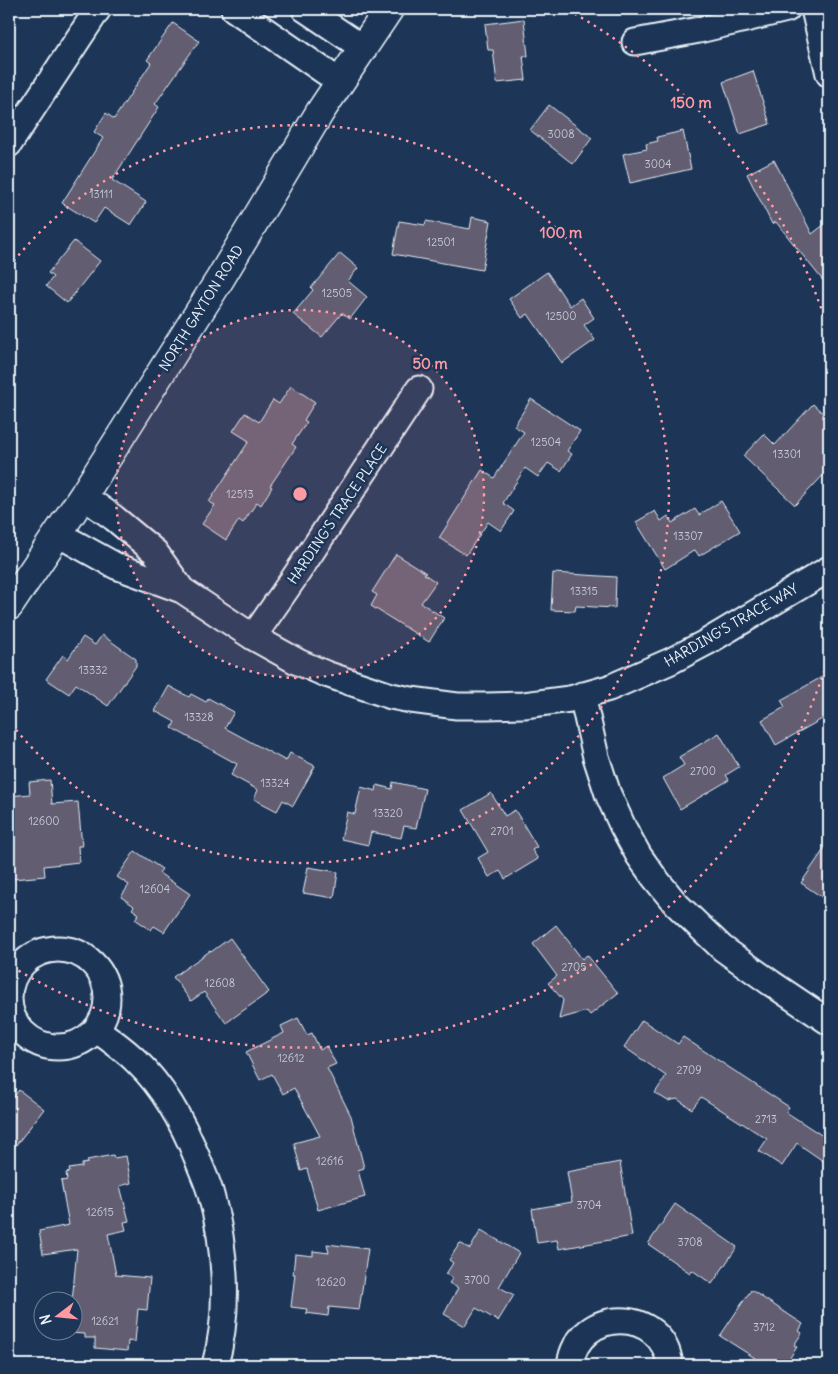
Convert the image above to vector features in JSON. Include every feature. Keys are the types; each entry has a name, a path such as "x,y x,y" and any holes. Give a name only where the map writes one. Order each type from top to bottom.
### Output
{"street":[{"path":"9,144 98,9"},
{"path":"234,9 340,82"},
{"path":"305,9 363,48"},
{"name":"NORTH GAYTON ROAD","path":"9,606 83,496 220,279 320,112 389,9"},
{"path":"635,42 699,30 787,9"},
{"path":"814,9 829,74"},
{"name":"HARDING'S TRACE PLACE","path":"252,637 294,578 420,389"},
{"name":"HARDING'S TRACE WAY","path":"83,496 114,518 155,552 182,590"},
{"name":"HARDING'S TRACE WAY","path":"58,534 116,566 182,590 252,637 298,662 326,674 391,696 457,706 524,705 570,699 610,688 671,661 707,642 829,569"},
{"path":"582,695 596,757 608,794 623,828 654,877 676,904 722,948 829,1022"},
{"path":"96,1029 138,1062 155,1082 173,1108 190,1139 211,1194 219,1228 224,1265 224,1305 215,1365"},
{"path":"570,1365 576,1345 584,1335 595,1327 607,1322 620,1320 646,1327 656,1335 664,1346 670,1365"}],"building":[{"path":"524,19 528,56 523,56 526,80 497,83 493,50 488,50 485,24"},
{"path":"173,23 199,41 155,104 159,107 112,180 146,202 131,225 104,208 94,223 62,203 103,138 94,132 106,113 114,119 151,63 147,60"},
{"path":"753,71 770,124 740,134 723,82"},
{"path":"549,105 592,138 573,164 530,130"},
{"path":"683,131 691,169 630,183 623,154 647,149 646,144 658,141 657,137"},
{"path":"774,160 812,234 829,221 829,288 776,222 772,224 747,174"},
{"path":"472,217 491,221 482,270 393,254 399,221 425,225 426,221 470,229"},
{"path":"74,241 100,261 67,303 46,286 53,277 48,273"},
{"path":"340,253 358,268 348,281 367,297 350,319 342,313 322,337 293,314 313,290 311,288"},
{"path":"547,272 570,306 581,298 594,318 584,325 595,340 562,363 528,314 522,318 509,299"},
{"path":"291,386 315,402 304,420 307,422 292,444 296,447 270,486 272,487 261,505 257,502 243,523 239,520 226,540 202,524 215,505 209,502 249,441 233,431 245,413 259,422 273,400 279,404"},
{"path":"531,399 580,431 567,451 572,454 561,471 548,463 538,477 525,468 503,503 514,511 501,531 488,522 466,555 439,538 482,470 494,478 524,432 514,426"},
{"path":"813,404 829,419 829,469 795,505 743,456 764,434 775,445"},
{"path":"721,501 740,531 699,556 695,550 665,569 636,522 655,511 661,521 668,516 672,523 695,509 699,515"},
{"path":"396,554 426,573 424,574 436,582 421,603 444,618 429,642 371,606 377,595 372,592"},
{"path":"553,573 616,577 615,608 576,606 575,611 551,610"},
{"path":"102,635 136,659 136,666 108,706 76,684 69,694 46,679 63,655 68,659 83,637 95,645"},
{"path":"829,673 829,715 776,745 762,720 785,707 781,700"},
{"path":"169,686 189,697 191,694 206,702 208,698 234,712 225,728 286,761 290,753 315,766 293,806 283,800 277,811 254,799 258,790 231,775 237,764 172,728 175,722 155,711"},
{"path":"719,733 739,767 726,775 729,780 680,809 663,778 684,765 679,757"},
{"path":"50,780 52,804 78,802 82,846 78,846 79,862 44,866 45,876 13,879 9,834 9,796 30,794 29,782"},
{"path":"393,782 425,789 416,828 404,826 401,838 371,832 368,845 341,839 347,812 355,814 361,787 376,791 377,785 392,789"},
{"path":"491,793 505,816 515,810 537,847 532,850 538,859 505,879 500,871 489,877 478,858 488,852 463,810"},
{"path":"829,842 829,902 801,883"},
{"path":"135,851 162,869 159,873 190,894 164,932 154,926 151,930 135,919 139,914 132,909 134,906 121,897 129,885 117,877"},
{"path":"308,867 338,872 334,898 303,893"},
{"path":"556,925 582,959 587,955 618,993 590,1015 587,1011 559,1019 563,1000 548,983 557,976 533,944"},
{"path":"230,938 269,992 226,1023 204,992 191,1001 173,977"},
{"path":"298,1018 307,1035 312,1033 320,1050 326,1046 336,1064 327,1068 351,1116 364,1168 358,1170 365,1197 318,1210 307,1169 301,1171 294,1143 320,1136 294,1088 283,1094 272,1074 260,1080 246,1052 284,1033 281,1026"},
{"path":"642,1020 678,1044 683,1037 789,1107 786,1112 829,1140 829,1165 797,1143 782,1166 759,1151 767,1139 701,1097 692,1109 677,1099 668,1101 655,1093 666,1076 624,1047"},
{"path":"19,1090 44,1109 9,1154 9,1103"},
{"path":"113,1155 114,1158 126,1156 131,1183 120,1186 129,1221 124,1222 126,1230 108,1234 116,1275 150,1278 147,1310 138,1309 135,1342 128,1341 127,1351 95,1348 95,1338 85,1338 85,1334 82,1334 82,1292 73,1292 77,1249 43,1254 39,1231 69,1225 61,1181 67,1180 66,1173 70,1172 69,1169 82,1167 82,1164 88,1163 87,1160"},
{"path":"620,1162 632,1236 559,1249 557,1240 537,1243 532,1209 572,1202 567,1172"},
{"path":"675,1204 737,1247 712,1284 692,1270 690,1273 648,1244"},
{"path":"481,1230 519,1253 499,1287 514,1295 498,1321 476,1308 465,1326 444,1314 458,1288 449,1283 453,1278 446,1274 453,1263 449,1260 460,1243 470,1249"},
{"path":"327,1244 368,1249 359,1310 329,1307 328,1316 306,1313 307,1309 291,1307 295,1274 293,1274 295,1254 313,1256 313,1251 329,1253"},
{"path":"751,1290 803,1324 799,1331 802,1333 794,1345 797,1347 785,1365 750,1365 755,1358 720,1336"}]}
